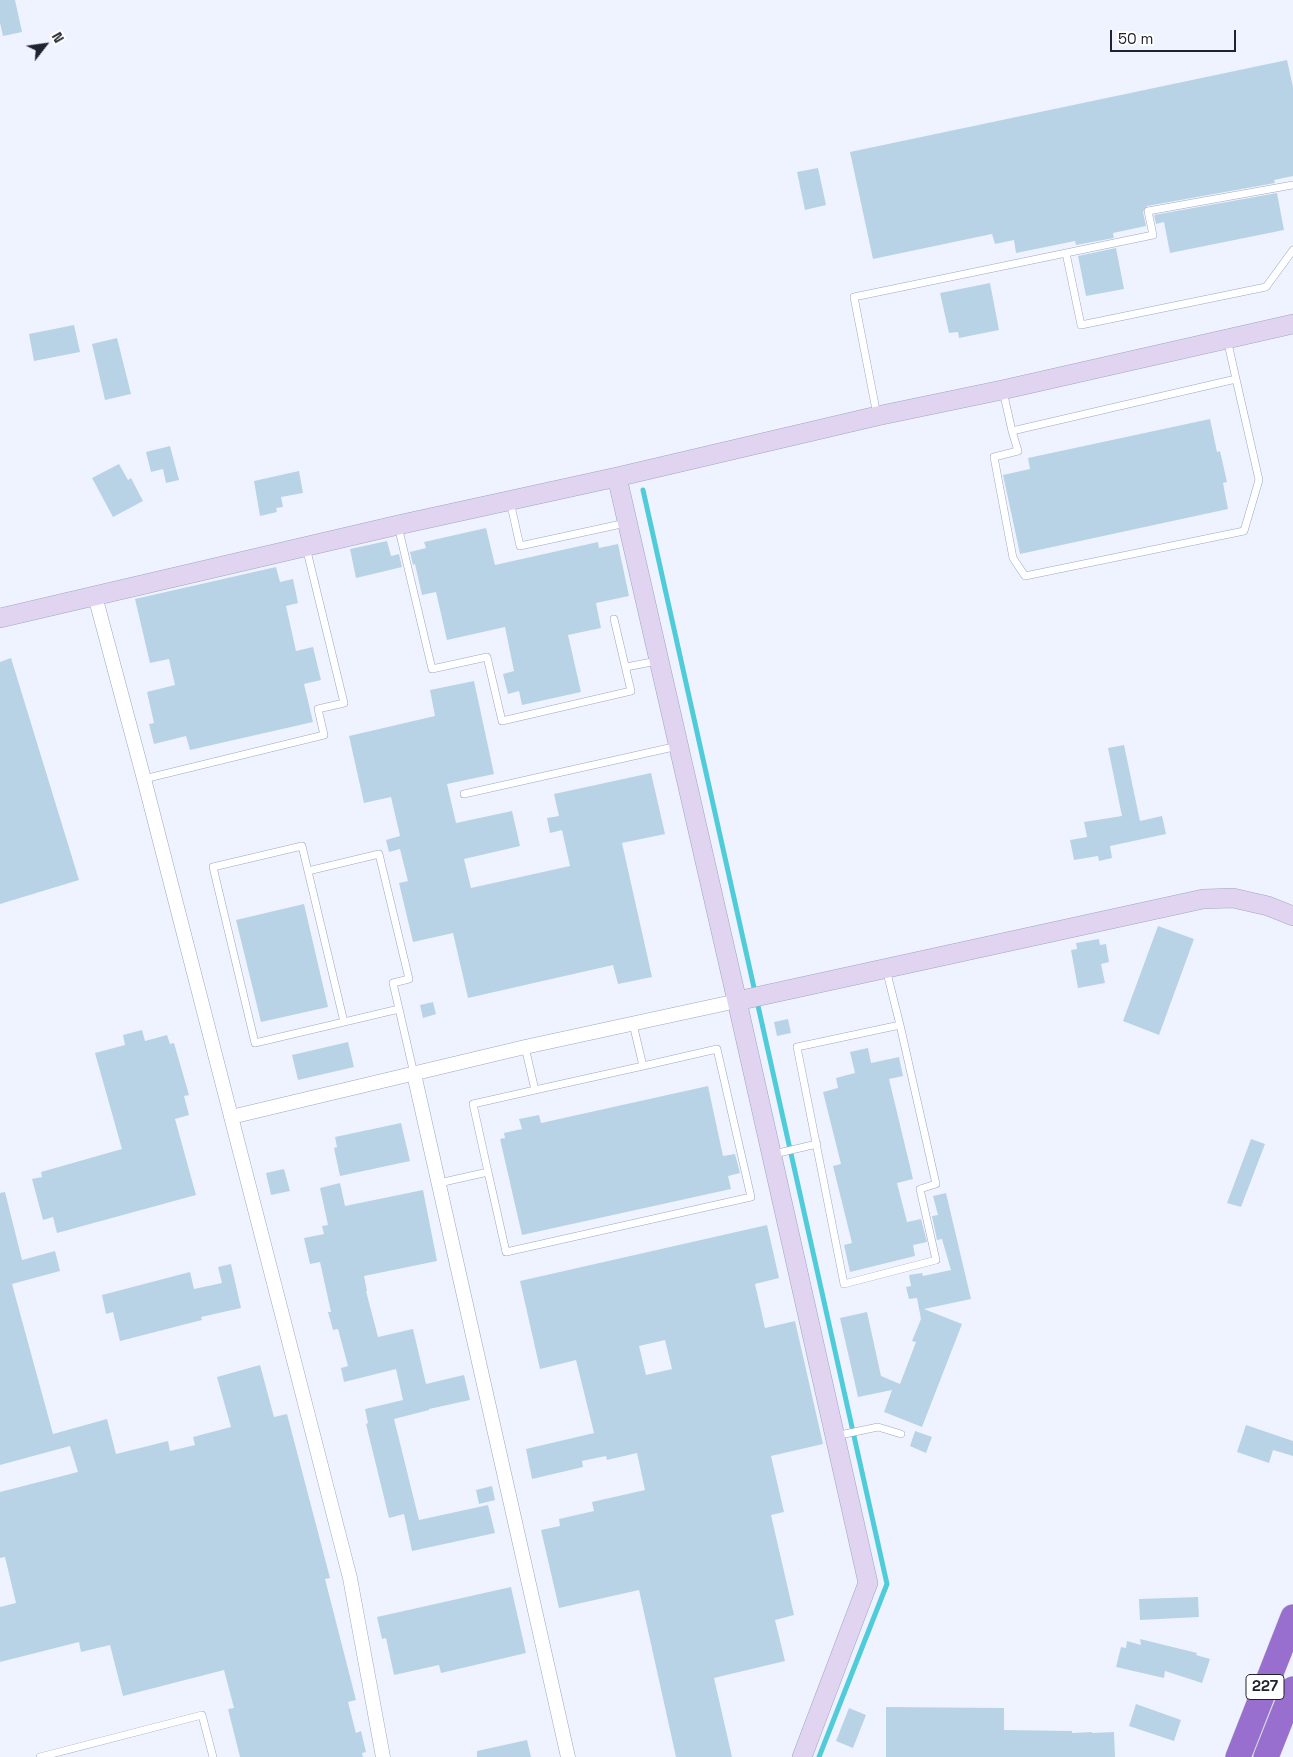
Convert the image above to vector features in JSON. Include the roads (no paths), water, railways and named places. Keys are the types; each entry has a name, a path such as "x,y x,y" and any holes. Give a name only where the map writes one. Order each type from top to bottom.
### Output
{"highway":[{"name":"227","path":"1238,1757 1293,1617"},
{"name":"227","path":"1266,1757 1293,1689"}],"street":[{"path":"0,618 398,525 1293,324"},
{"path":"617,477 678,746 749,999 777,1154 840,1435 868,1583 802,1757"},
{"path":"95,596 350,1578 383,1757"},
{"path":"231,1116 525,1047 1203,898 1233,898 1268,906 1293,916"},
{"path":"414,1074 568,1757"}],"lane":[{"path":"878,416 854,297 1153,235 1148,211 1293,185"},
{"path":"1066,253 1081,325 1266,287 1293,250"},
{"path":"1002,390 1018,451 994,457 1013,558 1025,576 1244,531 1259,480 1227,339"},
{"path":"1012,431 1236,379"},
{"path":"510,501 520,546 627,523"},
{"path":"398,525 432,670 487,657 502,721 631,691 614,619"},
{"path":"144,779 324,735 318,709 344,703 306,547"},
{"path":"626,667 658,660"},
{"path":"464,794 678,746"},
{"path":"344,1022 302,846 213,868 255,1043 344,1022 399,1009"},
{"path":"308,871 379,854 409,979 393,983 414,1074"},
{"path":"886,968 900,1024 936,1184 920,1189 936,1260 844,1284 798,1047 900,1024"},
{"path":"633,1024 643,1066"},
{"path":"525,1047 535,1090"},
{"path":"717,1049 751,1197 506,1252 473,1104 535,1090 717,1049"},
{"path":"777,1154 817,1144"},
{"path":"439,1183 488,1172"},
{"path":"840,1435 878,1427 901,1434"},
{"path":"40,1757 202,1715 213,1757"}],"waterway":[{"path":"643,490 887,1584 819,1757"}]}
